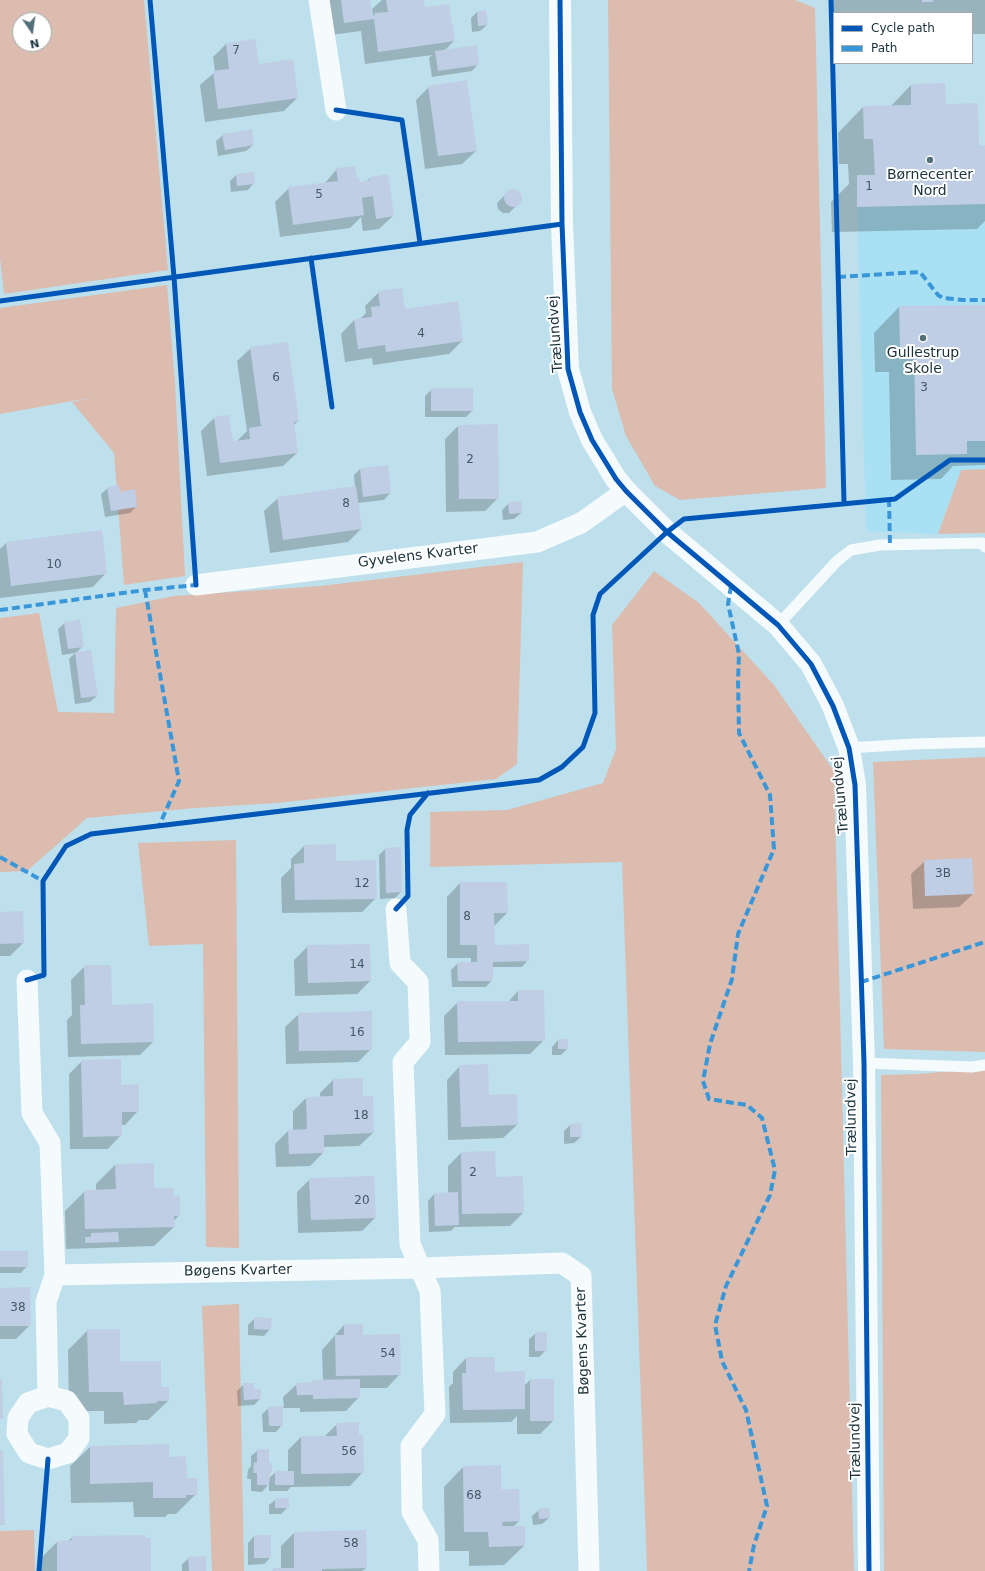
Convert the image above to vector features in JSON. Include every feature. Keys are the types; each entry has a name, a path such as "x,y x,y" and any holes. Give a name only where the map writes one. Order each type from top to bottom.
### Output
{"street":[{"path":"319,0 336,110"},
{"name":"Trælundvej","path":"560,0 562,224 568,369 580,412 592,440 616,479 626,491 667,532 778,625 811,664 833,706 849,748 855,784 864,1063 869,1571"},
{"name":"Gyvelens Kvarter","path":"196,585 537,542 581,522 626,491"},
{"path":"396,909 400,963 418,982 420,1042 402,1062 410,1244 430,1291 435,1414 412,1446 412,1512 428,1540 429,1571"},
{"path":"27,980 32,1113 50,1143 55,1275 46,1302 48,1396"},
{"name":"Bøgens Kvarter","path":"55,1275 420,1268 562,1263 581,1276 589,1571"}],"lane":[{"path":"778,625 837,561 851,550 880,545 982,544 985,547"},
{"path":"849,748 985,742"},
{"name":"Trælundvej","path":"864,1063 972,1067 985,1065"}],"shaded area":[{"path":"0,0 144,0 168,270 4,294 0,258"},
{"path":"608,0 795,0 815,8 826,488 680,500 655,486 626,436 612,389"},
{"name":"Gullestrup Skole","path":"985,204 985,469 961,470 938,534 866,531 857,207"},
{"path":"167,285 175,383 185,576 124,585 114,453 72,402 95,397 0,414 0,308"},
{"path":"985,469 985,533 938,534 961,470"},
{"path":"523,562 517,764 496,779 277,803 195,808 87,818 27,871 0,872 0,618 39,613 58,712 114,713 116,608 174,596 320,586"},
{"path":"654,571 699,603 774,685 834,771 854,1571 647,1571 622,862 430,867 430,812 507,810 603,783 616,749 612,625"},
{"path":"985,757 985,1052 884,1049 873,762"},
{"path":"236,840 239,1248 206,1247 203,944 149,946 138,843"},
{"path":"985,1068 985,1571 884,1571 881,1075 918,1074"},
{"path":"239,1304 244,1571 212,1571 202,1306"},
{"path":"34,1530 35,1571 0,1571 0,1531"}],"building":[{"path":"341,0 370,0 372,16 375,15 374,13 388,12 386,0 424,0 425,7 449,4 455,41 378,52 374,19 344,23"},
{"path":"922,0 933,0 933,2 922,2"},
{"path":"486,10 488,25 478,26 477,11"},
{"path":"255,39 259,64 293,59 298,98 218,109 213,71 229,69 226,43"},
{"path":"477,45 479,65 438,71 435,51"},
{"path":"467,80 477,151 438,156 428,86"},
{"name":"Børnecenter Nord","path":"945,83 946,104 978,103 979,145 985,145 985,204 857,207 857,175 875,175 873,139 864,139 863,106 911,105 911,84"},
{"path":"252,129 254,145 225,150 222,134"},
{"path":"355,166 357,178 359,178 360,182 370,180 370,177 388,174 394,216 376,219 373,196 362,198 364,215 293,225 288,187 338,181 336,168"},
{"path":"254,172 255,184 237,186 236,174"},
{"path":"513,189 519,192 522,198 519,204 513,207 507,204 504,198 507,192"},
{"path":"402,288 405,309 458,301 463,341 386,352 385,345 358,349 354,319 372,317 371,307 380,306 378,291"},
{"path":"985,305 985,441 967,441 967,454 916,455 914,347 900,347 899,306"},
{"path":"288,342 299,421 294,422 298,453 220,463 214,417 229,415 233,441 250,439 249,428 261,426 250,347"},
{"path":"431,388 473,388 473,411 431,411"},
{"path":"498,424 499,499 459,499 458,425"},
{"path":"388,465 391,493 363,497 360,468"},
{"path":"119,485 120,492 135,489 137,507 111,511 107,487"},
{"path":"356,486 362,529 283,540 277,497"},
{"path":"521,501 522,513 509,514 508,502"},
{"path":"102,530 107,574 11,586 6,542"},
{"path":"80,619 84,647 68,649 64,622"},
{"path":"91,650 98,696 81,698 75,652"},
{"path":"336,844 336,861 376,860 377,899 295,900 294,864 304,863 304,845"},
{"path":"401,847 402,892 386,893 385,848"},
{"path":"972,858 974,894 925,896 924,860"},
{"path":"460,882 507,882 508,913 494,913 495,945 529,944 529,961 493,962 493,981 458,981 457,962 477,962 477,945 460,945"},
{"path":"23,911 24,943 0,944 0,912"},
{"path":"370,944 371,981 308,983 307,945"},
{"path":"84,965 111,965 112,1005 153,1003 154,1042 81,1044 80,1005 85,1005"},
{"path":"518,990 544,990 545,1041 458,1042 457,1001 518,1001"},
{"path":"372,1011 372,1050 299,1051 298,1013"},
{"path":"558,1039 568,1039 568,1049 558,1049"},
{"path":"121,1059 121,1085 139,1084 139,1112 122,1112 122,1136 83,1137 81,1060"},
{"path":"488,1064 489,1095 517,1094 518,1125 461,1127 459,1065"},
{"path":"363,1078 363,1096 373,1096 374,1133 324,1135 324,1153 289,1154 288,1130 307,1129 306,1097 333,1096 333,1079"},
{"path":"581,1123 582,1137 570,1137 570,1124"},
{"path":"495,1151 496,1177 523,1176 524,1213 462,1214 461,1152"},
{"path":"154,1163 154,1188 174,1188 174,1196 180,1195 180,1216 174,1216 175,1227 85,1229 84,1190 116,1189 115,1164"},
{"path":"374,1176 376,1218 311,1220 309,1178"},
{"path":"458,1192 459,1225 435,1226 434,1193"},
{"path":"118,1232 119,1242 85,1243 85,1237 91,1237 91,1233"},
{"path":"0,1251 28,1251 28,1267 0,1267"},
{"path":"30,1287 31,1326 0,1326 0,1288"},
{"path":"254,1317 272,1318 271,1330 254,1329"},
{"path":"344,1324 363,1324 363,1335 400,1334 401,1375 336,1376 335,1335 344,1335"},
{"path":"87,1329 120,1329 120,1361 161,1361 161,1387 169,1387 169,1401 124,1405 123,1392 89,1392"},
{"path":"535,1332 547,1332 547,1351 535,1351"},
{"path":"466,1357 495,1357 495,1372 525,1371 525,1409 463,1410 462,1373 466,1373"},
{"path":"0,1379 2,1379 3,1419 0,1419"},
{"path":"360,1379 360,1398 313,1399 313,1395 297,1395 296,1383 313,1382 313,1380"},
{"path":"530,1379 554,1379 554,1421 530,1421"},
{"path":"243,1383 254,1383 254,1389 261,1389 261,1399 244,1400"},
{"path":"283,1406 283,1426 269,1426 268,1407"},
{"path":"359,1422 359,1435 363,1435 364,1473 301,1474 301,1436 337,1436 336,1423"},
{"path":"169,1444 169,1457 186,1456 187,1478 197,1478 197,1495 186,1495 186,1498 153,1498 153,1482 90,1484 90,1446"},
{"path":"257,1449 269,1449 269,1463 272,1463 272,1472 270,1472 269,1485 257,1485 257,1473 253,1473 254,1462 257,1463"},
{"path":"0,1450 3,1450 5,1525 0,1525"},
{"path":"501,1465 501,1489 519,1489 520,1521 502,1522 503,1526 525,1526 525,1546 489,1547 488,1532 464,1532 463,1466"},
{"path":"275,1471 294,1471 294,1485 275,1485"},
{"path":"275,1498 289,1498 289,1508 275,1508"},
{"path":"549,1508 550,1518 539,1519 538,1509"},
{"path":"366,1530 367,1568 322,1569 322,1571 273,1571 273,1568 294,1568 294,1532"},
{"path":"145,1535 145,1538 151,1538 151,1571 57,1571 57,1541 72,1540 71,1536"},
{"path":"254,1535 271,1535 271,1558 254,1558"},
{"path":"206,1556 206,1571 189,1571 188,1557"}],"marked path":[{"path":"838,277 920,272 938,295 943,298 985,300"},
{"path":"889,499 890,545"},
{"path":"0,610 145,590 196,585 196,582"},
{"path":"731,586 728,604 739,654 739,733 770,795 774,849 738,934 732,979 710,1044 703,1081 709,1099 747,1105 762,1118 775,1170 770,1195 726,1286 715,1325 722,1361 746,1410 767,1506 754,1545 749,1571"},
{"path":"145,590 179,781 159,826"},
{"path":"0,857 43,881"},
{"path":"861,982 985,942"}],"cycle path":[{"path":"150,0 174,277 196,585"},
{"path":"560,0 562,224 568,369 580,412 592,440 616,479 626,491 667,532 778,625 811,664 833,706 849,748 855,785 864,1063 869,1571"},
{"path":"831,0 844,502"},
{"path":"336,110 402,120 420,243"},
{"path":"0,301 562,224"},
{"path":"311,258 332,407"},
{"path":"27,980 44,975 43,881 66,846 91,834 539,780 562,767 583,747 595,713 593,615 600,594 667,532 684,519 895,499 950,460 985,460"},
{"path":"396,909 408,896 407,830 410,815 428,793"},
{"path":"39,1571 48,1459"}],"place":[{"name":"Børnecenter Nord","path":"930,160"},
{"name":"Gullestrup Skole","path":"923,338"}]}
